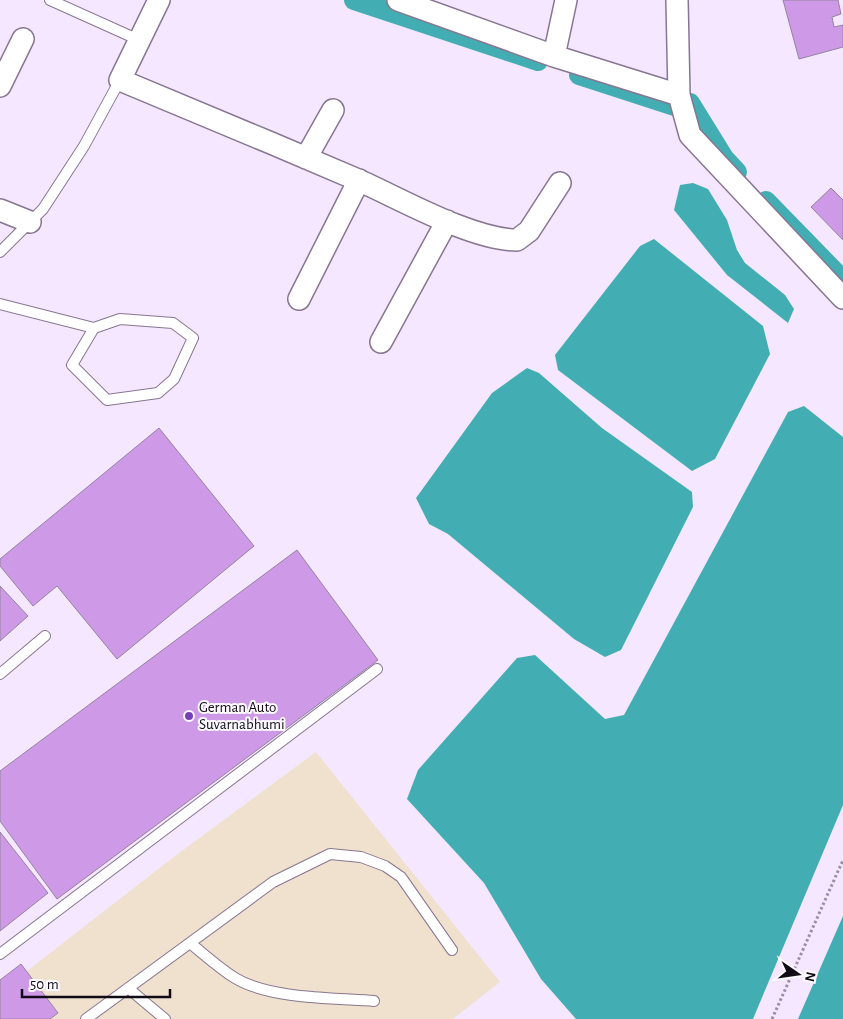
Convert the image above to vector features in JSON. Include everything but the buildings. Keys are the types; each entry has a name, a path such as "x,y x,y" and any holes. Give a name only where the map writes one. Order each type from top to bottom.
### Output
{"street":[{"path":"159,0 120,80 358,180 448,221 501,240 517,240 528,231 560,182"},
{"path":"398,0 679,99"},
{"path":"554,56 566,0"},
{"path":"677,0 679,99 690,135 843,298"},
{"path":"0,86 23,39"},
{"path":"306,158 333,110"},
{"path":"299,299 358,180"},
{"path":"0,210 30,222"},
{"path":"382,342 448,221"}],"lane":[{"path":"50,0 139,40"},
{"path":"0,252 44,209 84,146 120,80"},
{"path":"0,304 94,328 120,318 173,323 193,338 174,379 158,393 107,400 72,365 94,328"},
{"path":"0,674 45,636"},
{"path":"0,954 377,669"},
{"path":"86,1019 273,882 330,854 361,857 385,866 401,877 452,950"},
{"path":"190,943 237,980 260,987 313,996 374,1001"},
{"path":"128,988 165,1019"}],"path":[{"path":"772,1019 843,860"}],"shaded area":[{"path":"693,183 708,189 727,220 737,250 745,263 785,295 794,309 788,323 727,275 674,210 680,185"},
{"path":"654,239 763,326 770,354 715,459 692,471 558,370 555,355 640,246"},
{"path":"527,368 539,373 602,428 692,492 693,507 621,650 605,657 574,639 448,534 429,524 416,498 492,393"},
{"path":"804,406 843,437 843,805 753,1019 576,1019 541,979 484,883 407,799 418,770 517,658 535,655 605,719 624,715 788,412"},
{"path":"316,752 500,982 453,1019 0,1019 0,992 175,856"},
{"path":"843,916 843,1019 798,1019"}],"waterway":[{"path":"354,0 538,61"},
{"path":"579,75 696,113"},
{"path":"690,103 724,158 737,172"},
{"path":"766,201 843,280"}],"place":[{"name":"German Auto Suvarnabhumi","path":"189,716"}]}
